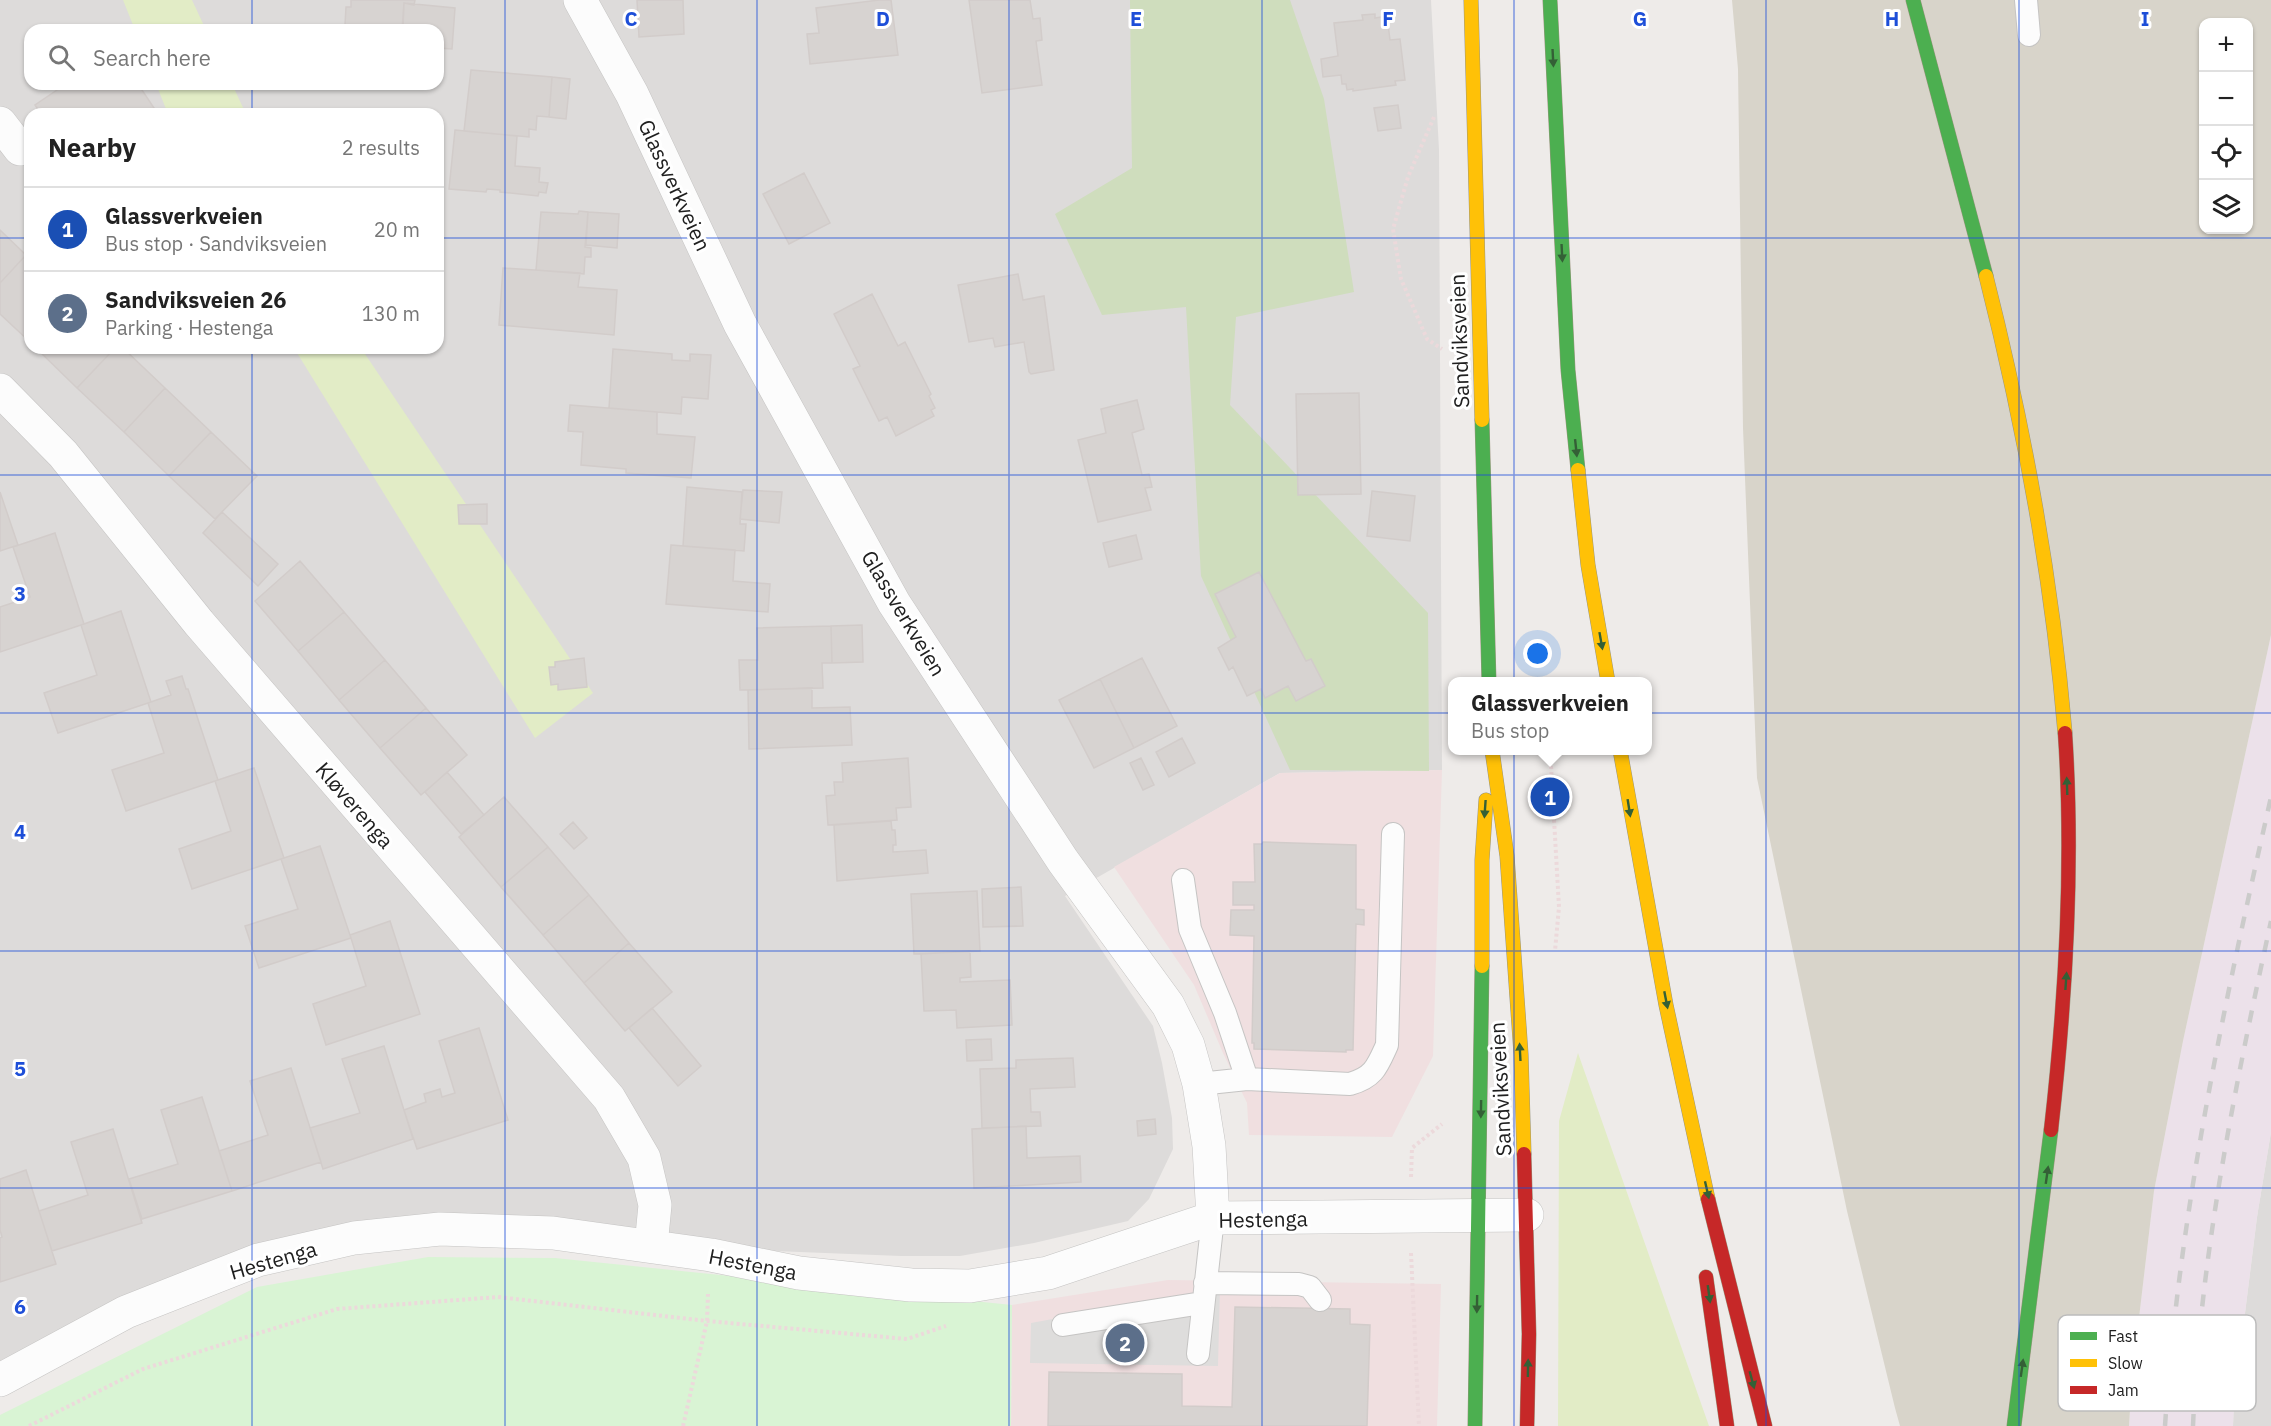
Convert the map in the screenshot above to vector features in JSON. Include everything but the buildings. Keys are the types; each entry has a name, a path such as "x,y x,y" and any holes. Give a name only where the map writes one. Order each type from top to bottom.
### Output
{"main road":[{"name":"Sandviksveien","path":"1471,0 1489,677"},
{"path":"1550,0 1568,370 1588,566 1607,677"},
{"path":"1913,0 2011,380 2038,512 2061,686 2067,777 2069,868 2066,982 2053,1133 2014,1426"},
{"name":"Sandviksveien","path":"1475,1426 1482,860 1491,755"},
{"name":"Sandviksveien","path":"1492,755 1508,856 1521,1054 1527,1215 1527,1426"},
{"path":"1621,755 1675,1049 1737,1326 1765,1426"},
{"path":"1675,1049 1698,1214"},
{"path":"1704,1261 1727,1426"}],"street":[{"name":"Glassverkveien","path":"580,0 632,94 740,324 894,603 1063,861 1168,1005 1188,1045 1199,1084 1209,1146 1213,1218"},
{"path":"0,123 20,149"},
{"name":"Kløverenga","path":"0,390 63,454 199,623 609,1098 644,1158 655,1205 651,1246"},
{"name":"Hestenga","path":"0,1380 137,1308 258,1260 354,1238 440,1229 553,1233 711,1255 799,1273 911,1285 970,1286 1048,1273 1213,1218 1527,1215"}],"lane":[{"path":"2026,0 2029,35"},
{"path":"1199,1084 1247,1079 1350,1084 1364,1080 1377,1068 1387,1045 1393,834"},
{"path":"1183,880 1190,929 1225,1013 1247,1079"},
{"path":"1198,1354 1213,1218"},
{"path":"1063,1325 1204,1293 1299,1284 1310,1287 1320,1300"}],"path":[{"path":"1436,111 1408,177 1393,229 1401,279 1427,339 1450,355"},
{"path":"1419,1426 1409,1216 1412,1148 1442,1124 1446,1114"},
{"path":"29,1426 143,1369 336,1309 498,1297 707,1321 683,1426"}],"shaded area":[{"path":"0,0 1431,0 1439,150 1442,770 1280,773 1065,896 1153,1026 1172,1118 1173,1149 1149,1199 1128,1221 1034,1243 960,1256 901,1256 651,1246 553,1233 258,1260 0,1382"},
{"path":"1732,0 2271,0 2271,635 2183,1041 2154,1191 2139,1315 2058,1315 2058,1411 2130,1411 2129,1426 1900,1426 1847,1211 1757,778 1743,428 1738,69"},
{"path":"2271,635 2271,1132 2245,1315 2139,1315 2154,1191 2183,1041"},
{"path":"1442,770 1433,1056 1392,1137 1249,1135 1247,1103 1194,985 1114,867 1280,773"},
{"path":"2271,1132 2271,1426 2233,1426 2234,1411 2256,1411 2256,1315 2245,1315"},
{"path":"1168,1280 1441,1284 1437,1426 1011,1426 1012,1305"},
{"path":"1220,1288 1218,1366 1030,1363 1031,1323"},
{"path":"2130,1411 2234,1411 2233,1426 2129,1426"}],"green space":[{"path":"123,0 192,0 203,24 133,24"},
{"path":"1130,0 1290,0 1324,99 1354,292 1236,317 1230,405 1428,613 1429,771 1290,770 1201,576 1186,307 1102,315 1055,214 1132,168"},
{"path":"158,90 235,90 243,108 166,108"},
{"path":"298,354 365,354 593,693 535,738"},
{"path":"1578,1053 1709,1426 1558,1426 1559,1121"},
{"path":"428,1257 555,1258 1012,1305 1011,1426 0,1426 0,1415 257,1287"}],"railway":[{"path":"2176,1315 2192,1188 2220,1031 2271,797"},
{"path":"2201,1315 2211,1235 2232,1109 2271,921"},
{"path":"2165,1426 2166,1411"},
{"path":"2193,1426 2194,1411"}],"traffic: fast":[{"path":"1550,0 1568,370 1578,470"},
{"path":"1913,0 1986,276"},
{"path":"1482,420 1489,677"},
{"path":"1475,1426 1482,966"},
{"path":"2014,1426 2051,1130"}],"traffic: slow":[{"path":"1471,0 1482,420"},
{"path":"1986,276 2013,389 2035,503 2053,617 2065,733"},
{"path":"1578,470 1588,565 1607,677"},
{"path":"1493,755 1507,856 1521,1054 1524,1154"},
{"path":"1621,755 1666,1005 1708,1199"},
{"path":"1482,966 1482,860 1486,800"}],"traffic: jam":[{"path":"2051,1130 2061,1031 2067,932 2069,833 2065,733"},
{"path":"1524,1154 1529,1334 1527,1426"},
{"path":"1708,1199 1765,1426"},
{"path":"1706,1277 1727,1426"}],"place":[{"name":"Glassverkveien","path":"1550,797"},
{"name":"Sandviksveien 26","path":"1125,1343"}]}
